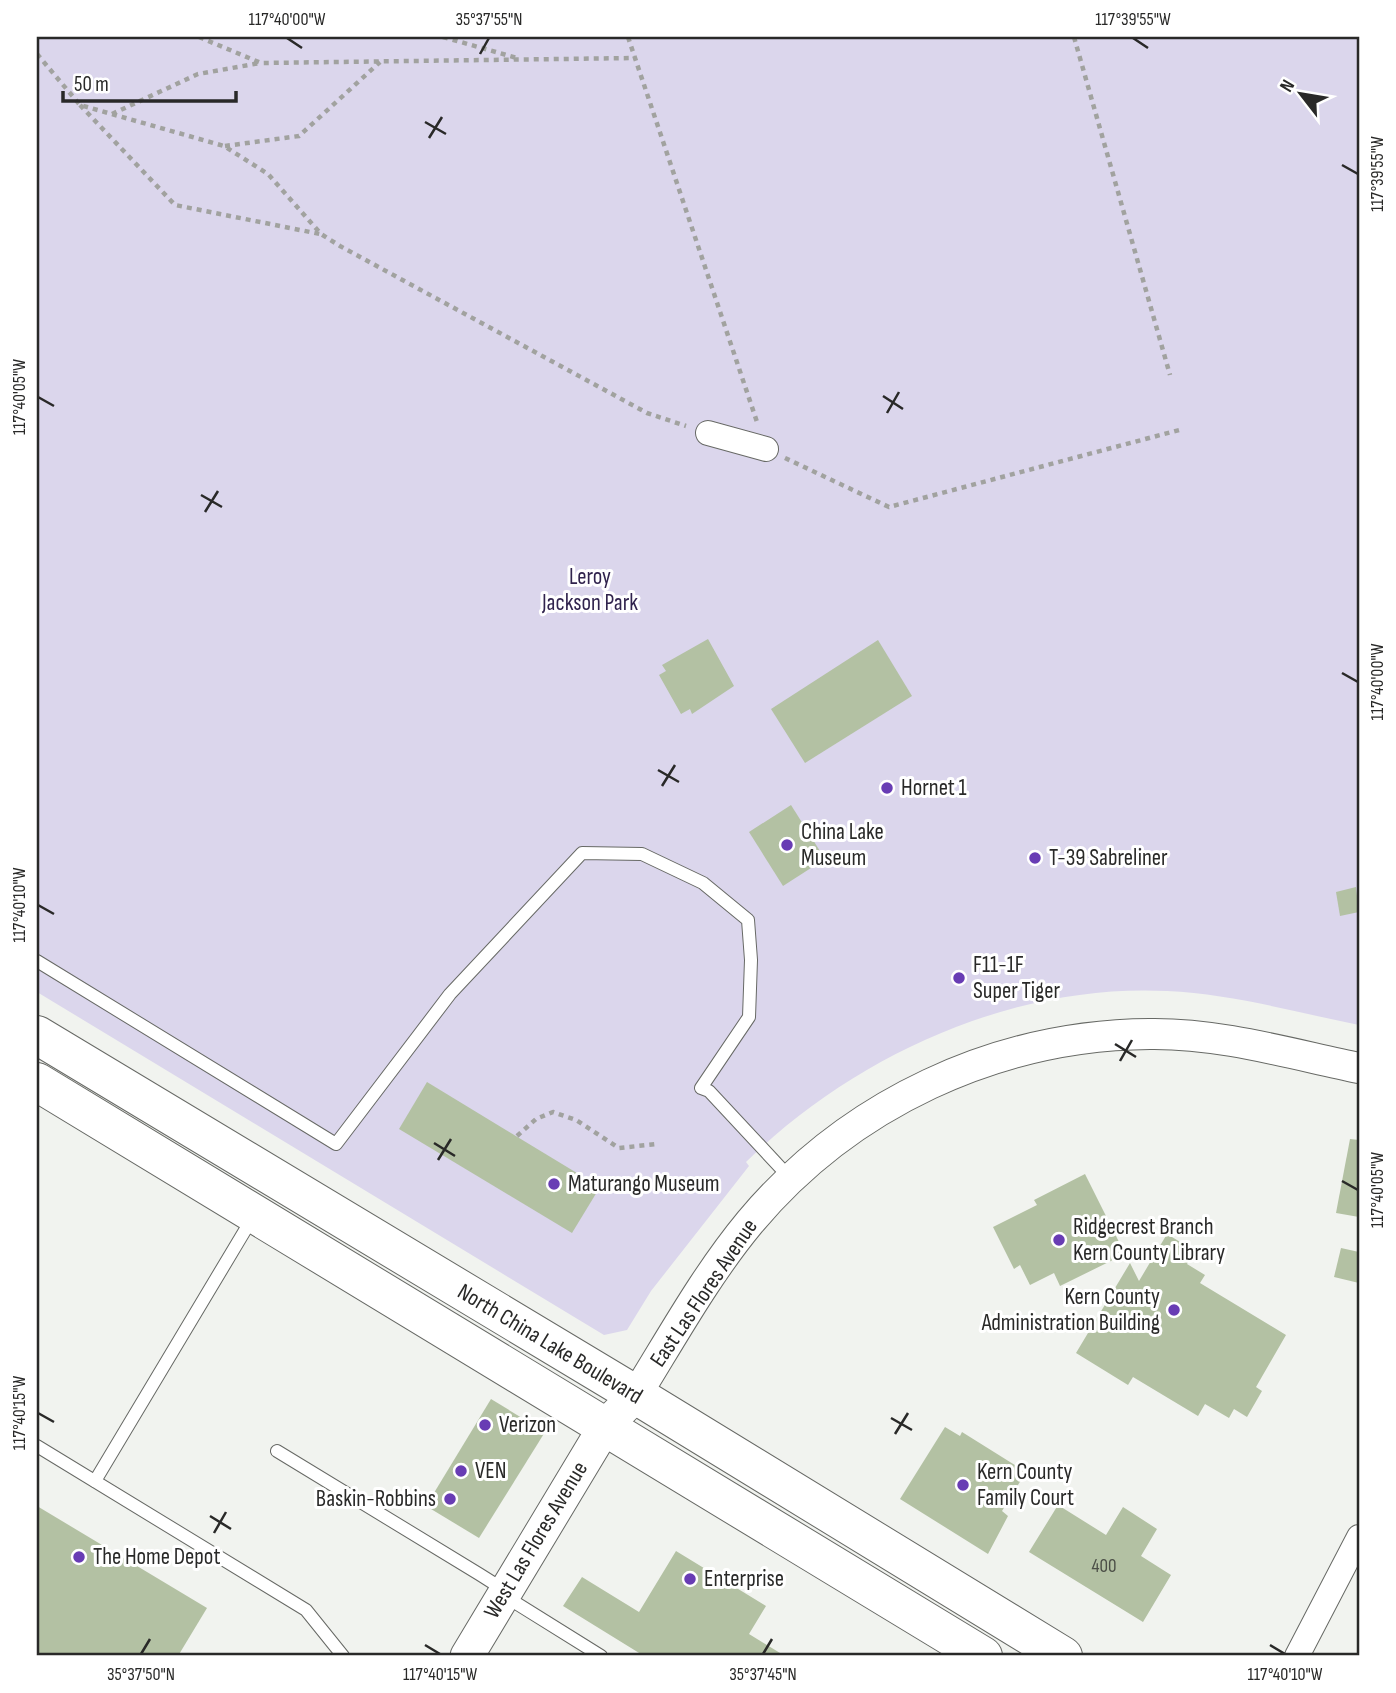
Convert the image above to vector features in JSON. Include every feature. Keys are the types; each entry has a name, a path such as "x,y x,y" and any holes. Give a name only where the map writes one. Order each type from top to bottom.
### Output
{"main road":[{"name":"North China Lake Boulevard","path":"37,1035 636,1395 1063,1656"},
{"path":"37,1059 102,1099 163,1112"},
{"name":"North China Lake Boulevard","path":"37,1082 983,1656"},
{"name":"West Las Flores Avenue","path":"467,1656 606,1425 636,1395"}],"street":[{"path":"708,433 766,449"},
{"name":"East Las Flores Avenue","path":"636,1395 722,1259 750,1223 792,1180 843,1136 926,1083 996,1057 1051,1043 1139,1034 1234,1042 1359,1068"},
{"path":"1297,1656 1359,1537"}],"lane":[{"path":"37,961 335,1144 450,993 582,853 642,854 703,883 748,920 751,960 749,1017 701,1088 709,1091 792,1180"},
{"path":"95,1481 254,1214"},
{"path":"37,1446 306,1610 344,1656"},
{"path":"277,1451 498,1586 503,1595 601,1656"}],"path":[{"path":"199,37 261,63"},
{"path":"443,37 521,59"},
{"path":"628,37 766,449 889,508 1183,429"},
{"path":"1074,37 1170,375"},
{"path":"37,54 80,105 175,205 321,234 647,413 708,433"},
{"path":"112,114 198,74 261,63 635,58"},
{"path":"224,146 299,136 381,61"},
{"path":"80,105 224,146 268,174 321,234"},
{"path":"517,1136 536,1119 553,1112 576,1120 619,1148 657,1144"}],"green space":[{"name":"Leroy Jackson Park","path":"37,37 1359,37 1359,1025 1216,996 1167,991 1109,992 1051,999 995,1014 939,1034 886,1059 836,1089 789,1124 746,1162 749,1166 651,1291 627,1330 604,1335 37,992"}],"building":[{"path":"708,639 734,686 692,714 690,709 681,714 659,675 666,671 662,665"},
{"path":"878,640 912,696 805,763 771,709"},
{"name":"China Lake Museum","path":"791,805 825,859 783,886 749,832"},
{"path":"1356,887 1359,912 1340,916 1336,892"},
{"path":"427,1082 600,1187 572,1233 399,1129"},
{"path":"1350,1139 1359,1140 1359,1217 1336,1213"},
{"name":"Ridgecrest Branch Kern County Library","path":"1085,1174 1125,1254 1060,1286 1054,1273 1030,1285 1020,1265 1014,1269 993,1227 1037,1205 1034,1200"},
{"name":"Kern County Administration Building","path":"1167,1234 1195,1251 1187,1264 1205,1275 1200,1283 1286,1335 1256,1387 1262,1391 1247,1417 1234,1409 1229,1418 1205,1404 1198,1416 1133,1377 1128,1385 1076,1353 1130,1263 1139,1281"},
{"path":"1341,1248 1359,1252 1359,1283 1334,1277"},
{"path":"491,1399 545,1432 479,1538 426,1506"},
{"name":"Kern County Family Court","path":"945,1427 960,1436 962,1432 1026,1472 1002,1511 1008,1516 988,1554 900,1499"},
{"path":"1058,1505 1106,1535 1123,1507 1157,1529 1141,1556 1171,1575 1143,1622 1029,1552"},
{"name":"The Home Depot","path":"37,1506 207,1608 178,1656 37,1656"},
{"name":"Enterprise","path":"676,1551 766,1606 749,1634 785,1656 644,1656 563,1606 582,1577 639,1612"}],"place":[{"name":"Hornet 1","path":"887,788"},
{"name":"China Lake Museum","path":"787,845"},
{"name":"T-39 Sabreliner","path":"1035,858"},
{"name":"F11-1F Super Tiger","path":"959,978"},
{"name":"Maturango Museum","path":"554,1184"},
{"name":"Ridgecrest Branch Kern County Library","path":"1059,1240"},
{"name":"Kern County Administration Building","path":"1174,1310"},
{"name":"Verizon","path":"485,1425"},
{"name":"VEN","path":"461,1471"},
{"name":"Kern County Family Court","path":"963,1485"},
{"name":"Baskin-Robbins","path":"450,1499"},
{"name":"The Home Depot","path":"79,1557"},
{"name":"Enterprise","path":"690,1579"}]}
